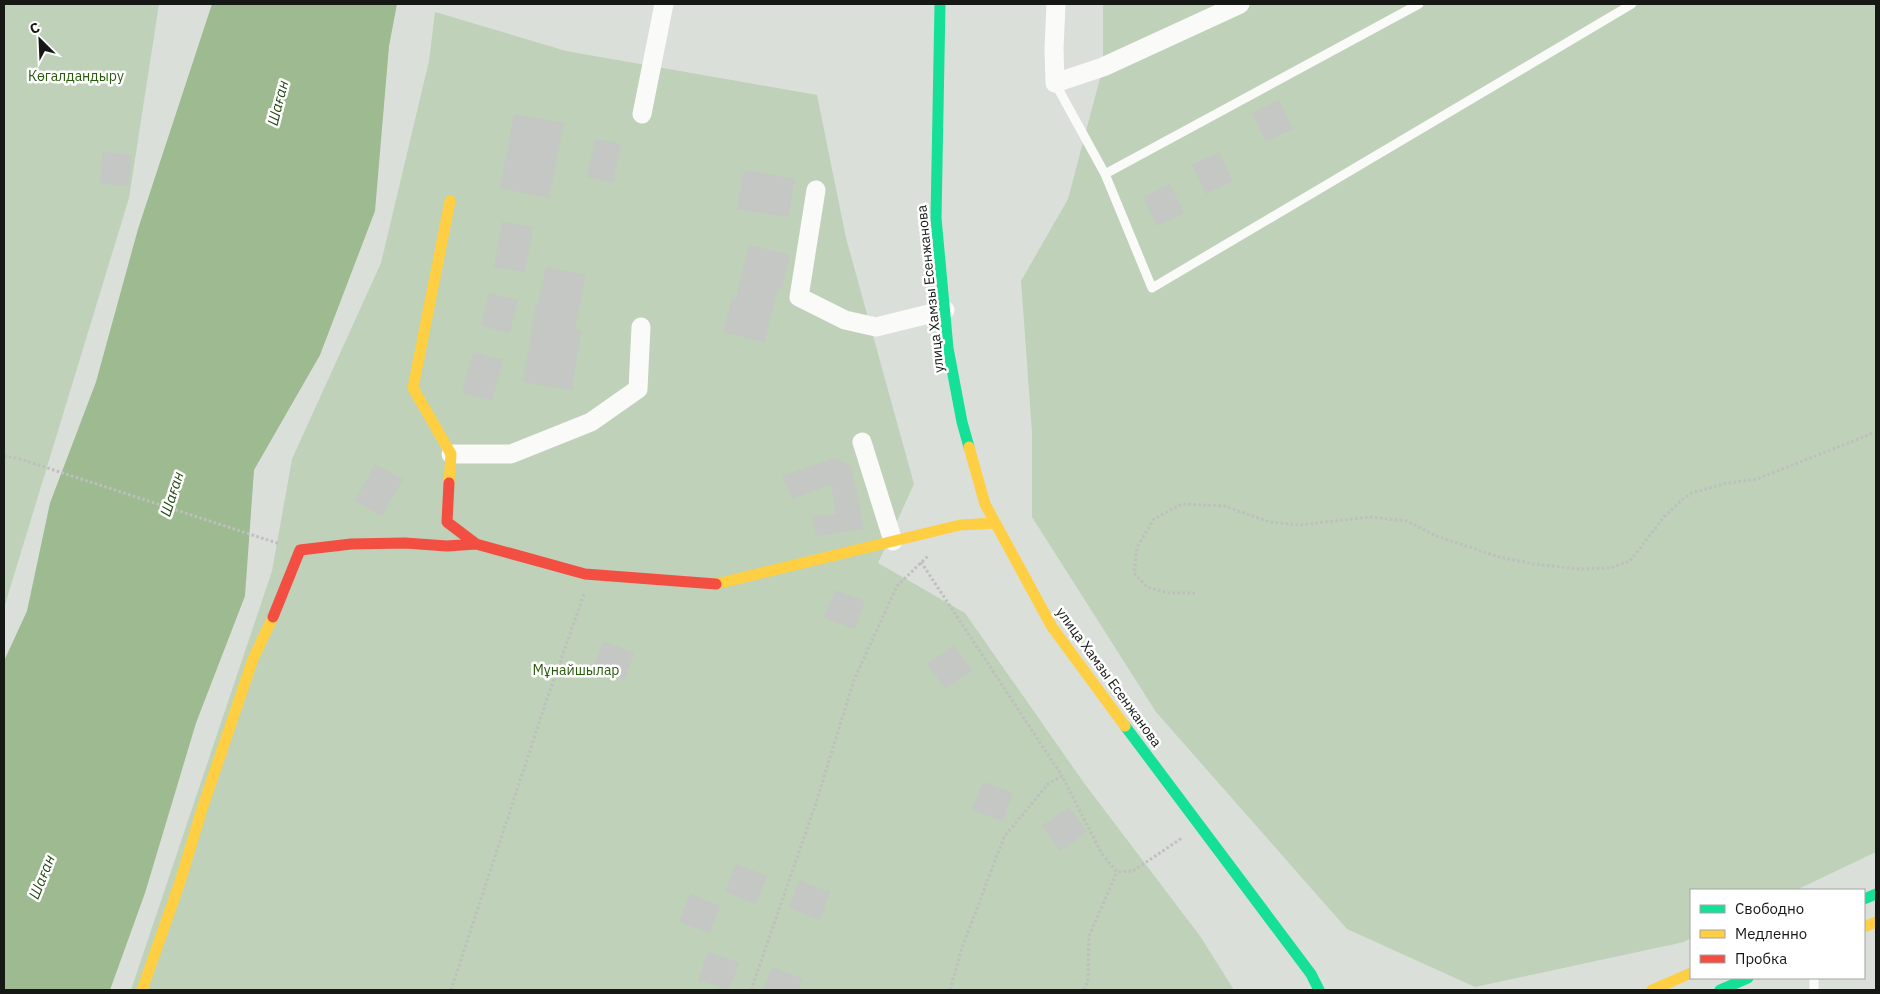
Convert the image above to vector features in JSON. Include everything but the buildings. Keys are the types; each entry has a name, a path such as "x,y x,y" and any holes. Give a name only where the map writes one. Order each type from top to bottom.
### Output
{"main road":[{"name":"улица Хамзы Есенжанова","path":"940,4 936,218 948,348 962,422 986,504 1052,627 1324,989"},
{"path":"450,201 413,388 450,454 447,522 476,544"},
{"path":"142,990 180,882 202,809 253,659 278,607 300,550 351,544 405,543 447,546 476,544 591,575 712,585 960,525 995,523"},
{"path":"1652,990 1690,973"},
{"path":"1720,990 1746,979"}],"street":[{"path":"642,114 664,4"},
{"path":"1056,4 1055,83 1103,67 1240,4"},
{"path":"816,190 799,297 845,320 876,327 945,310"},
{"path":"450,454 511,454 591,422 638,389 641,327"},
{"path":"862,442 893,541"}],"lane":[{"path":"1105,174 1419,4"},
{"path":"1055,83 1105,174 1152,288 1632,4"}],"path":[{"path":"1195,593 1169,592 1147,587 1134,573 1137,547 1154,519 1182,504 1224,506 1270,522 1299,525 1370,517 1407,521 1436,536 1499,557 1534,564 1579,569 1610,568 1630,561 1664,517 1692,493 1723,484 1757,479 1876,432"},
{"path":"4,456 17,458 300,550"},
{"path":"751,990 815,806 854,680 897,586 934,550"},
{"path":"921,562 1062,776 1102,854 1116,872"},
{"path":"451,990 546,702 591,575"},
{"path":"950,990 962,948 1004,838 1048,784 1062,776"},
{"path":"1116,872 1133,871 1199,825"},
{"path":"1084,990 1088,981 1089,936 1116,872"}],"green space":[{"name":"Көгалдандыру","path":"4,4 159,4 129,198 4,608"},
{"path":"1103,4 1876,4 1876,852 1798,889 1690,889 1690,939 1684,942 1475,987 1347,929 1156,712 1032,517 1032,432 1021,281 1068,199 1103,67"},
{"name":"Мұнайшылар","path":"435,12 566,51 817,95 846,238 914,484 878,563 965,613 1084,783 1200,936 1234,990 131,990 272,571 292,459 381,263 429,61"}],"water":[{"name":"Шаған","path":"212,4 397,4 389,46 375,211 320,355 254,470 245,596 196,723 145,893 110,990 4,990 4,661 27,611 50,503 96,382 138,229"}],"traffic: fast":[{"path":"940,4 936,218 948,348 962,422 969,447"},
{"path":"1125,726 1311,974 1319,990"},
{"path":"1865,899 1876,894"},
{"path":"1720,990 1746,979"}],"traffic: slow":[{"path":"449,483 451,454 413,388 450,201"},
{"path":"969,447 985,504 1052,627 1125,726"},
{"path":"716,584 960,525 995,523"},
{"path":"142,990 180,882 202,809 253,659 273,617"},
{"path":"1865,927 1876,922"},
{"path":"1652,990 1690,973"}],"traffic: jam":[{"path":"449,483 447,522 476,544 585,574 716,584"},
{"path":"273,617 300,550 351,544 405,543 447,546 476,544"}]}
